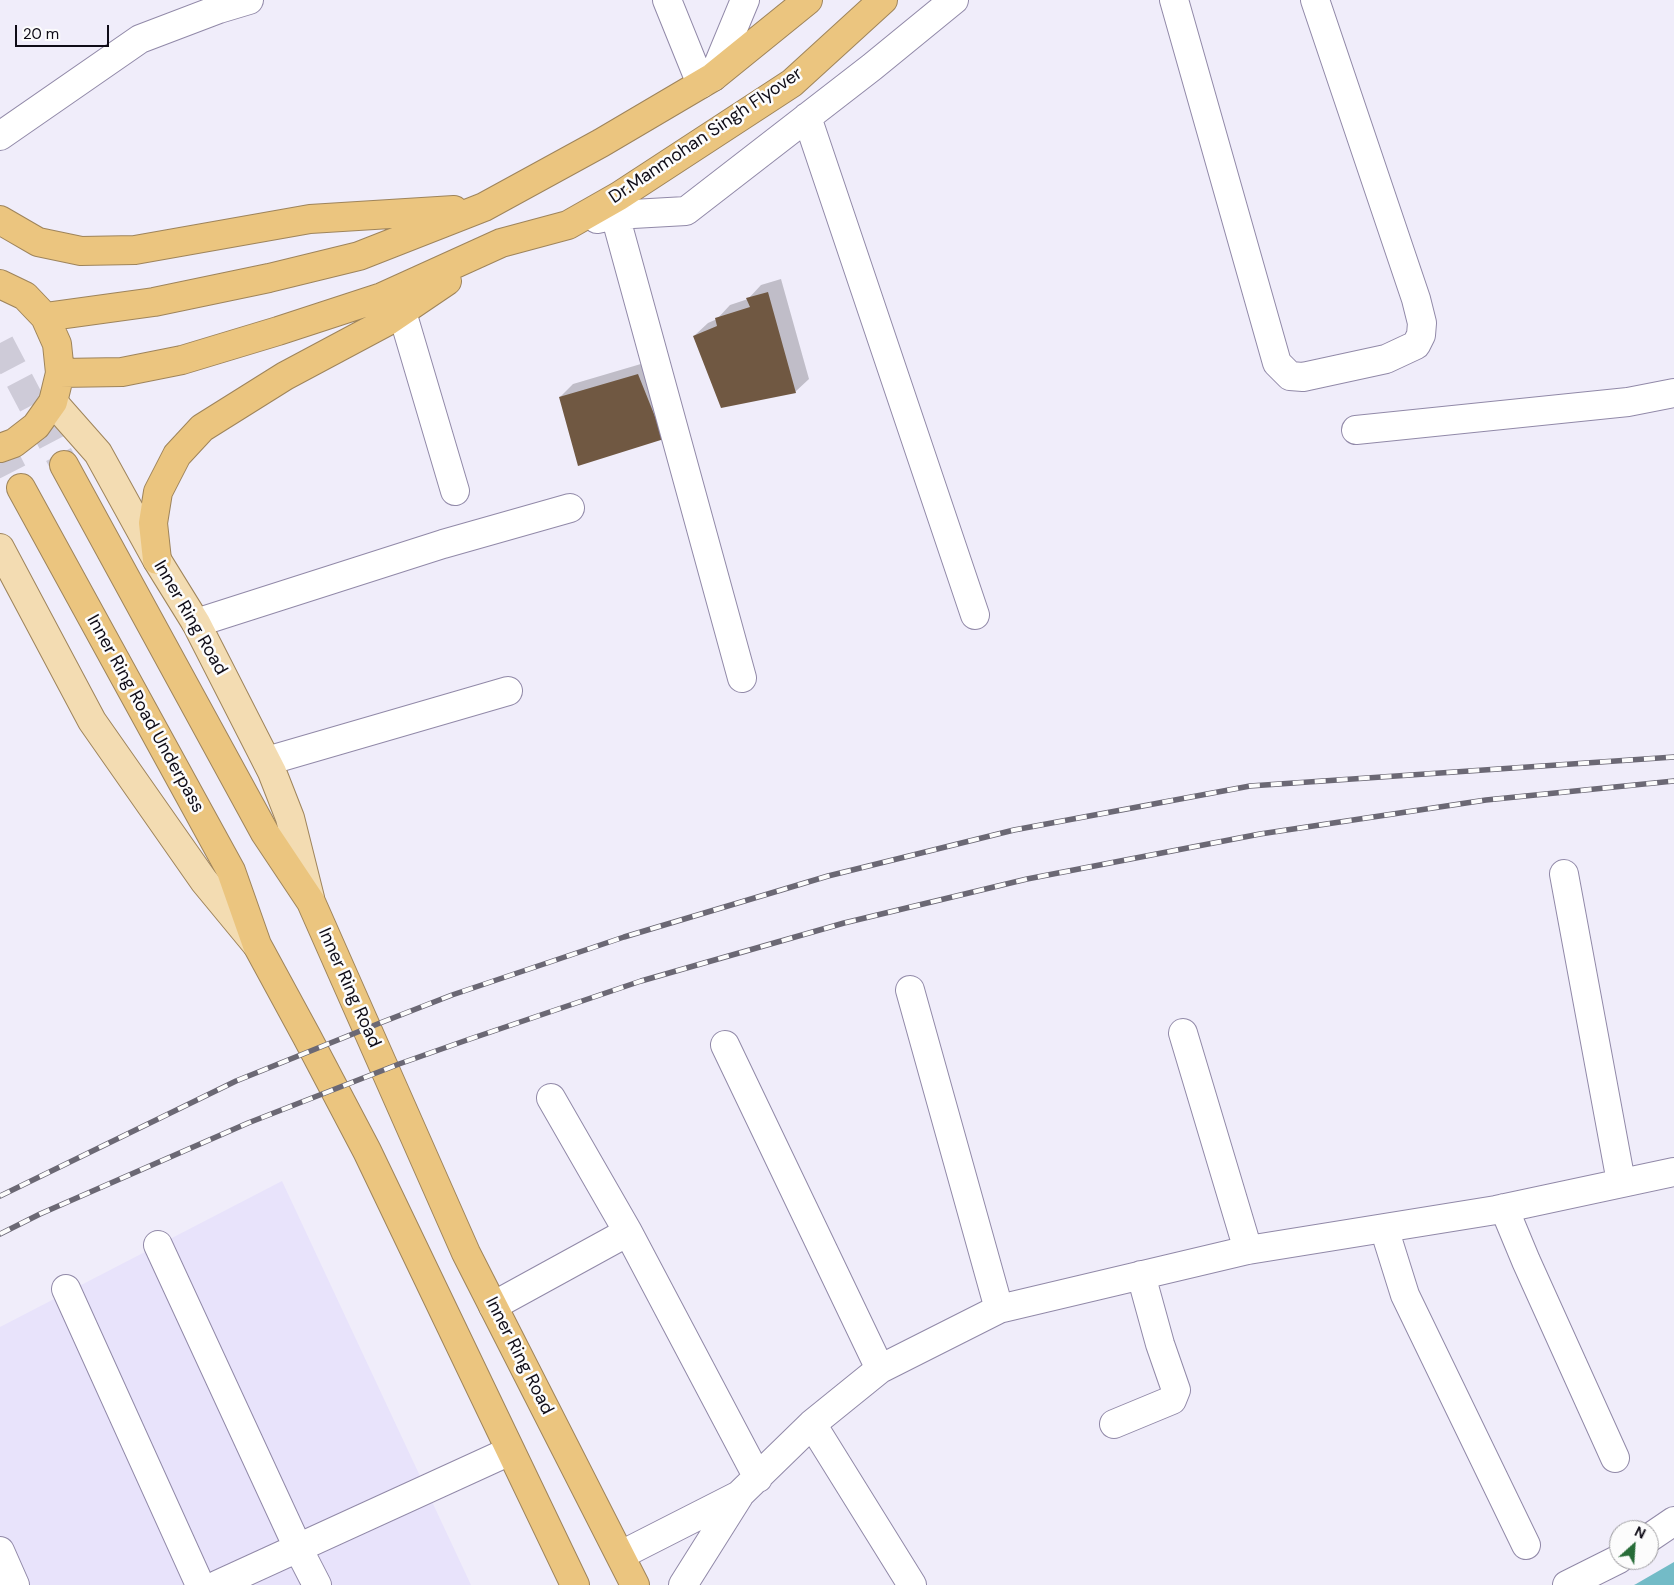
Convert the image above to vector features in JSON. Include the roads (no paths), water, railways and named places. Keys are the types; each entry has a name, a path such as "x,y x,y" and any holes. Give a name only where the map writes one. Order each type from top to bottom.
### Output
{"highway":[{"path":"45,317 154,302 270,278 350,258 484,207 601,143 706,80 775,28 808,0"},
{"name":"Dr.Manmohan Singh Flyover","path":"501,242 568,225 619,196 792,83 883,0"},
{"path":"0,220 38,242 81,251 135,250 310,219 484,207"},
{"path":"60,373 122,372 182,360 382,297 501,242"},
{"path":"157,560 153,523 158,492 177,455 202,428 285,376 347,344 402,312 501,242"},
{"path":"0,284 24,296 45,317 57,344 60,373 53,402 36,426 14,443 0,448"},
{"path":"64,465 265,833 311,902"},
{"name":"Inner Ring Road Underpass","path":"21,488 231,871 257,946"},
{"name":"Inner Ring Road","path":"311,902 466,1252 635,1585"},
{"path":"257,946 308,1037 366,1151 575,1585"}],"main road":[{"name":"Inner Ring Road","path":"53,402 98,453 157,560 196,623 267,761 290,818 311,902"},
{"path":"0,548 92,721 204,880 257,946"}],"street":[{"path":"0,136 140,40 219,9 249,0"},
{"path":"667,0 706,80"},
{"path":"706,80 745,0"},
{"path":"568,225 614,215 686,211 954,0"},
{"path":"1174,0 1277,363 1290,376 1303,377 1386,359 1416,346 1421,335 1422,323 1416,300 1315,0"},
{"path":"807,117 975,616"},
{"path":"614,215 742,678"},
{"path":"402,312 455,491"},
{"path":"1356,430 1628,402 1674,393"},
{"path":"196,623 443,544 570,508"},
{"path":"267,761 508,691"},
{"path":"1564,874 1621,1182"},
{"path":"910,990 1000,1309"},
{"path":"1183,1033 1248,1250"},
{"path":"725,1045 880,1369"},
{"path":"552,1098 628,1232 749,1486"},
{"path":"683,1585 749,1486 812,1424 880,1369 1000,1309 1248,1250 1504,1208 1674,1172"},
{"path":"1504,1208 1615,1458"},
{"path":"1384,1228 1405,1295 1526,1545"},
{"path":"493,1306 628,1232"},
{"path":"158,1245 298,1548 317,1585"},
{"path":"1114,1424 1172,1400 1176,1390 1160,1344 1141,1275"},
{"path":"66,1289 200,1585"},
{"path":"812,1424 912,1585"},
{"path":"217,1585 510,1450"},
{"path":"621,1556 749,1486"},
{"path":"1659,1531 1674,1521"},
{"path":"0,1551 15,1585"},
{"path":"1567,1585 1609,1563"}],"water":[{"path":"1674,1562 1674,1585 1634,1585 1636,1584"}],"tunnel":[{"path":"0,343 64,465"},
{"path":"0,447 21,488"}],"railway":[{"path":"0,1196 236,1081 452,995 624,937 828,876 1014,830 1250,786 1674,757"},
{"path":"0,1234 40,1214 248,1123 399,1064 641,981 844,923 1027,879 1260,834 1486,800 1674,781"}]}
